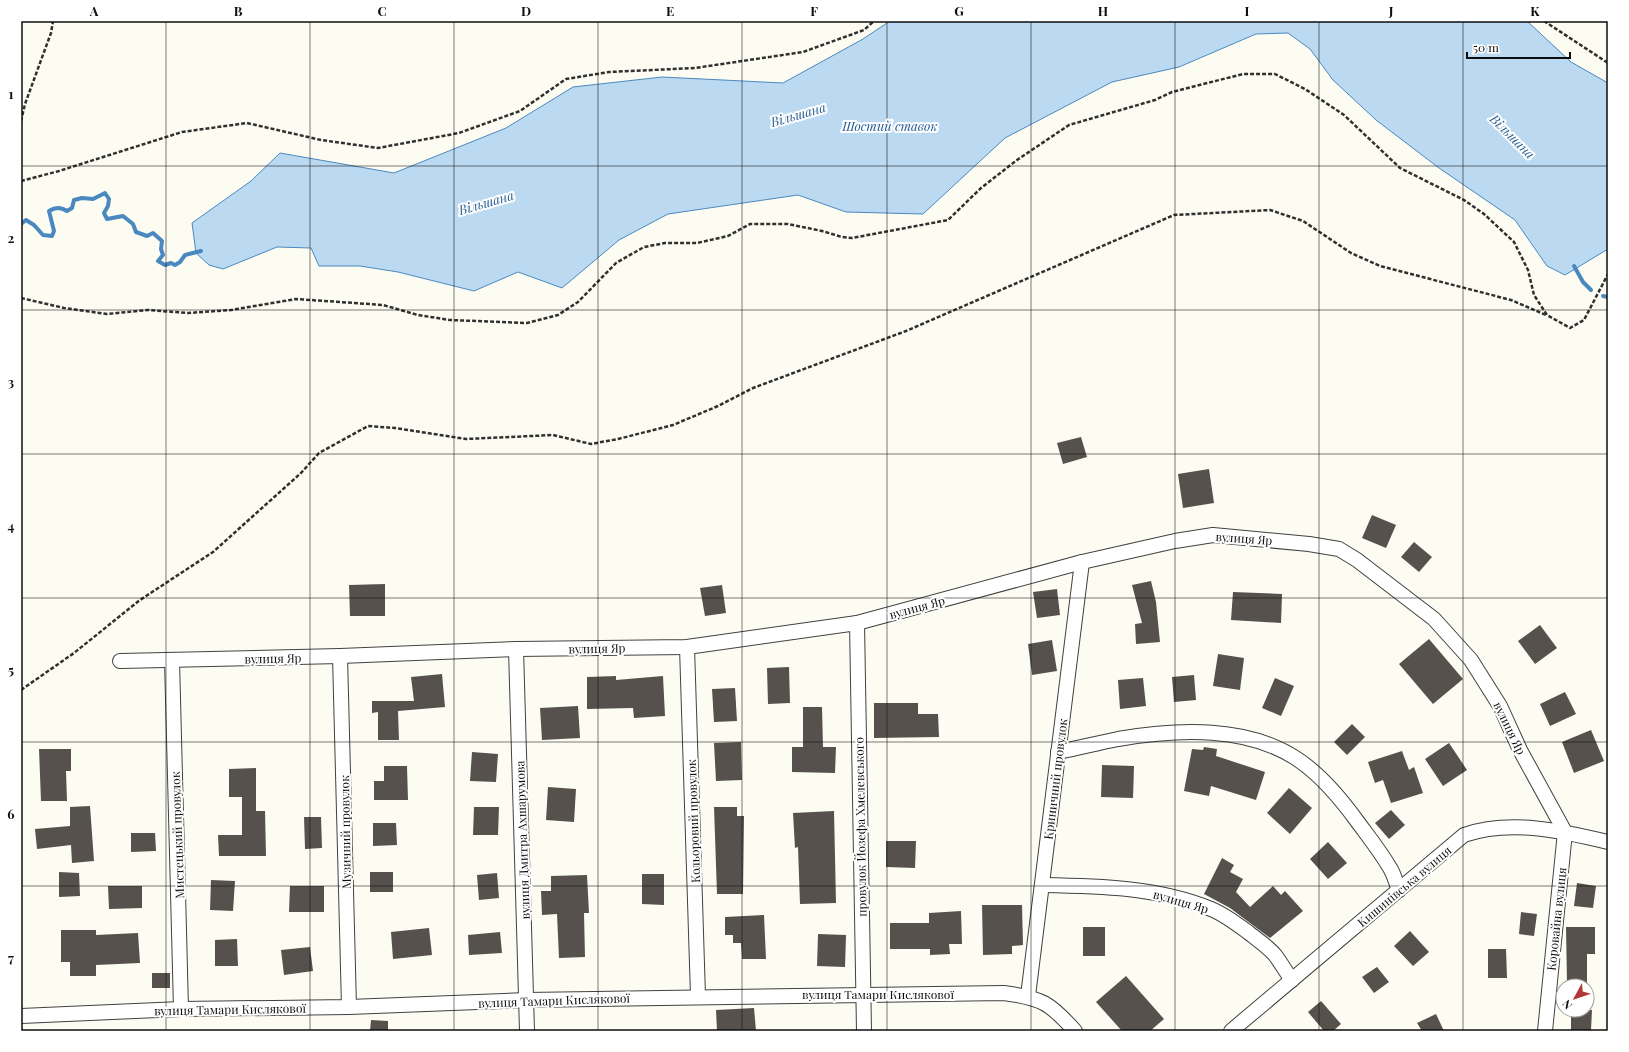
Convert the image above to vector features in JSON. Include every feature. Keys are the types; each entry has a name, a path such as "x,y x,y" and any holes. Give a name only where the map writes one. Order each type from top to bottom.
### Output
{"street":[{"name":"вулиця Яр","path":"120,661 340,656 516,649 687,647 857,624 1082,562 1175,540 1213,535 1309,544 1340,549 1357,560 1434,619 1471,660 1500,706 1520,750 1565,832"},
{"name":"Криничний провулок","path":"1028,996 1082,562"},
{"name":"провулок Йозефа Хмелевського","path":"857,624 862,994 864,1031"},
{"name":"Кольоровий провулок","path":"687,647 698,996"},
{"name":"вулиця Дмитра Ахшарумова","path":"516,649 527,1031"},
{"name":"Музичний провулок","path":"340,656 349,1007"},
{"name":"Мистецький провулок","path":"172,660 182,1009"},
{"path":"1058,752 1117,739 1180,733 1223,734 1248,738 1277,748 1300,761 1321,779 1346,805 1391,869 1398,890"},
{"name":"Кишинівська вулиця","path":"1232,1031 1464,835 1478,830 1520,828 1565,832 1608,842"},
{"name":"Коровайна вулиця","path":"1545,1031 1565,832"},
{"name":"вулиця Яр","path":"1042,886 1103,886 1178,898 1211,909 1236,924 1261,942 1275,955 1292,980"},
{"name":"вулиця Тамари Кислякової","path":"21,1016 182,1009 349,1007 526,1000 698,996 1004,993 1028,996 1044,1002 1075,1031"}],"path":[{"path":"21,120 25,104 52,33 53,21"},
{"path":"21,181 60,171 182,132 247,123 321,140 378,148 459,133 520,111 566,79 609,72 695,68 803,52 864,30 874,21"},
{"path":"1544,21 1608,63"},
{"path":"21,298 64,308 107,314 148,310 188,313 231,310 263,303 296,299 383,305 418,315 450,320 527,323 558,315 578,302 616,263 644,247 665,243 697,243 728,236 750,224 788,224 852,238 948,220 981,188 1017,160 1069,125 1155,100 1179,90 1243,74 1275,74 1305,88 1344,115 1400,168 1464,200 1484,214 1514,242 1528,270 1534,295 1547,315"},
{"path":"21,690 74,653 140,600 213,552 300,473 319,453 368,426 395,428 466,439 553,435 591,444 618,439 673,425 718,406 753,388 906,331 1174,215 1270,210 1303,221 1351,253 1380,266 1511,300 1547,315 1570,328 1584,320 1608,274"}],"water":[{"name":"Шостий ставок","path":"890,21 1527,21 1571,62 1608,83 1608,249 1565,275 1547,266 1515,220 1439,168 1376,120 1333,80 1310,49 1288,33 1256,34 1179,67 1112,82 1005,138 923,214 846,212 798,195 668,214 619,240 562,288 518,272 474,291 398,272 360,266 319,266 311,248 277,247 223,269 209,265 196,253 192,223 251,181 280,153 394,173 506,128 573,87 662,77 783,83 863,39"}],"building":[{"path":"1081,437 1087,457 1063,464 1057,443"},
{"path":"1209,469 1214,503 1183,508 1178,474"},
{"path":"1372,515 1396,525 1386,548 1362,538"},
{"path":"1414,542 1432,557 1419,572 1401,557"},
{"path":"1151,581 1156,602 1160,642 1136,644 1135,624 1142,623 1132,585"},
{"path":"385,584 385,616 350,616 349,585"},
{"path":"722,585 726,613 705,616 700,588"},
{"path":"1057,589 1060,615 1037,618 1033,592"},
{"path":"1233,592 1282,594 1281,623 1231,620"},
{"path":"1540,625 1557,648 1535,664 1518,641"},
{"path":"1429,639 1463,679 1433,704 1399,664"},
{"path":"1052,640 1057,671 1032,675 1028,644"},
{"path":"1218,654 1244,658 1240,690 1213,686"},
{"path":"789,667 790,703 768,704 767,668"},
{"path":"442,674 445,707 398,711 399,740 378,740 378,712 372,713 372,701 414,701 411,677"},
{"path":"1194,675 1196,700 1174,702 1172,677"},
{"path":"616,676 616,680 663,676 665,716 634,718 633,708 587,709 587,677"},
{"path":"1143,678 1146,706 1120,709 1118,680"},
{"path":"1275,678 1294,686 1281,716 1262,708"},
{"path":"735,688 737,721 714,722 712,689"},
{"path":"1565,692 1576,714 1550,726 1540,704"},
{"path":"874,703 918,703 918,714 938,714 939,737 874,738"},
{"path":"578,706 580,738 542,740 540,708"},
{"path":"803,707 822,707 823,747 836,747 835,773 792,772 792,747 803,747"},
{"path":"1352,724 1365,737 1347,755 1334,742"},
{"path":"1591,730 1604,761 1574,773 1562,742"},
{"path":"741,742 742,780 716,781 714,743"},
{"path":"1449,743 1467,770 1443,786 1425,759"},
{"path":"1204,747 1217,749 1216,756 1265,772 1256,800 1211,786 1209,796 1184,791 1192,749 1203,750"},
{"path":"39,749 71,749 71,771 66,771 67,801 41,801"},
{"path":"1402,751 1409,770 1414,767 1423,793 1391,803 1383,780 1375,783 1368,762"},
{"path":"472,752 498,754 496,782 470,781"},
{"path":"1102,765 1134,766 1133,798 1101,797"},
{"path":"384,766 407,766 408,800 374,800 374,781 384,781"},
{"path":"256,768 256,811 265,811 266,856 219,856 218,835 242,835 242,797 229,797 229,769"},
{"path":"548,787 576,789 574,822 546,820"},
{"path":"1289,788 1312,808 1290,834 1267,813"},
{"path":"90,806 94,861 72,863 71,845 37,849 35,829 70,826 70,807"},
{"path":"474,807 499,807 498,835 473,835"},
{"path":"714,807 737,807 737,816 744,816 743,894 717,894"},
{"path":"1391,810 1405,825 1389,839 1375,823"},
{"path":"834,811 836,903 800,904 798,847 795,848 793,813"},
{"path":"304,817 321,817 322,848 305,849"},
{"path":"373,823 396,823 397,845 373,846"},
{"path":"131,833 155,833 156,851 131,852"},
{"path":"886,841 916,841 915,868 886,867"},
{"path":"1328,842 1347,863 1328,879 1310,859"},
{"path":"1222,858 1234,865 1230,872 1243,879 1236,892 1250,907 1273,886 1281,895 1285,891 1303,911 1270,938 1230,908 1204,894"},
{"path":"59,872 79,873 80,896 59,897"},
{"path":"370,872 393,872 393,892 370,892"},
{"path":"497,873 499,898 479,900 477,875"},
{"path":"642,874 664,874 664,905 642,904"},
{"path":"587,875 589,913 584,913 585,957 559,958 557,914 542,915 541,891 551,891 551,876"},
{"path":"211,880 235,881 233,911 210,910"},
{"path":"1577,883 1596,886 1593,908 1574,906"},
{"path":"108,886 142,886 142,908 109,909"},
{"path":"290,886 324,886 324,912 289,912"},
{"path":"982,905 1022,905 1023,945 1012,946 1012,954 983,955"},
{"path":"961,911 962,944 949,944 950,954 930,955 930,949 890,949 890,923 929,923 929,913"},
{"path":"1521,912 1537,914 1534,936 1519,934"},
{"path":"764,915 766,959 742,959 741,943 733,943 733,935 725,935 725,917"},
{"path":"1083,927 1105,927 1105,956 1083,956"},
{"path":"1566,927 1595,927 1595,954 1587,954 1587,978 1567,978"},
{"path":"429,928 432,955 393,959 391,932"},
{"path":"61,930 96,930 96,935 138,933 140,963 96,965 96,976 70,976 70,962 61,962"},
{"path":"1410,931 1429,952 1413,966 1394,946"},
{"path":"500,932 502,953 469,955 468,935"},
{"path":"818,934 846,935 845,967 817,966"},
{"path":"237,939 238,966 215,966 215,940"},
{"path":"310,947 313,971 284,975 281,950"},
{"path":"1488,949 1506,949 1507,978 1488,978"},
{"path":"1377,967 1389,982 1374,993 1362,977"},
{"path":"152,973 170,973 170,988 152,988"},
{"path":"1126,976 1164,1019 1150,1031 1122,1031 1096,1002"},
{"path":"1321,1001 1341,1024 1333,1031 1324,1031 1308,1012"},
{"path":"754,1008 756,1031 717,1031 716,1010"},
{"path":"1436,1014 1444,1031 1422,1031 1417,1023"},
{"path":"1571,1018 1592,1018 1591,1030 1571,1030"},
{"path":"371,1020 388,1021 388,1031 370,1031"}],"waterway":[{"name":"Вільшана","path":"21,224 26,220 34,225 43,235 52,236 54,231 49,211 58,208 67,211 72,208 74,200 82,198 93,199 105,193 109,199 108,206 104,213 107,219 123,216 133,224 136,232 147,236 153,233 162,241 161,249 163,255 158,261 165,265 171,263 175,265 180,262 185,255 201,251"},
{"name":"Вільшана","path":"1574,266 1583,282 1591,290"},
{"name":"Вільшана","path":"1603,296 1608,297"}]}
